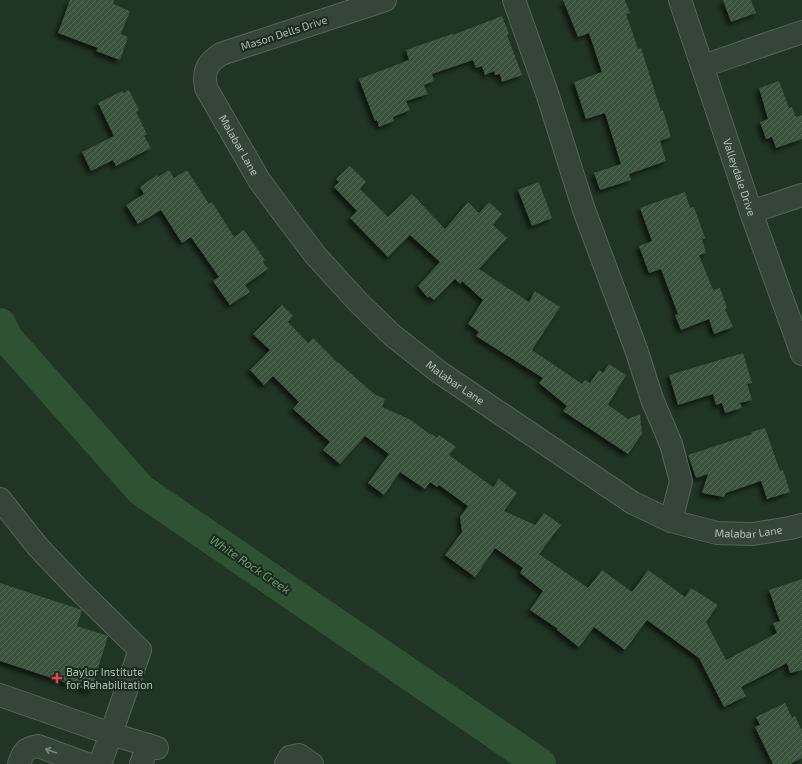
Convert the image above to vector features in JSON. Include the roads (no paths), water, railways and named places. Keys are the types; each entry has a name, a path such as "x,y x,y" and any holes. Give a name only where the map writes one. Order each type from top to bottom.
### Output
{"street":[{"name":"Mason Dells Drive","path":"206,88 205,74 208,66 221,54 385,0"},
{"path":"514,0 547,93 584,210 636,349 652,399 671,444 681,481 671,521"},
{"name":"Valleydale Drive","path":"680,0 751,212 802,354"},
{"path":"702,66 802,32"},
{"name":"Malabar Lane","path":"206,88 259,180 316,256 358,302 392,335 439,372 633,503 671,521 717,533 752,534 802,525"},
{"path":"751,212 802,195"},
{"path":"0,499 38,547 140,650 100,764"},
{"path":"0,695 111,734 149,752"},
{"path":"19,764 23,753 30,747 38,746 87,764"},
{"path":"286,764 290,757 299,755 312,764"}],"waterway":[{"name":"White Rock Creek","path":"0,324 6,337 141,490 540,764"}],"place":[{"name":"Baylor Institute for Rehabilitation","path":"57,678"}]}
